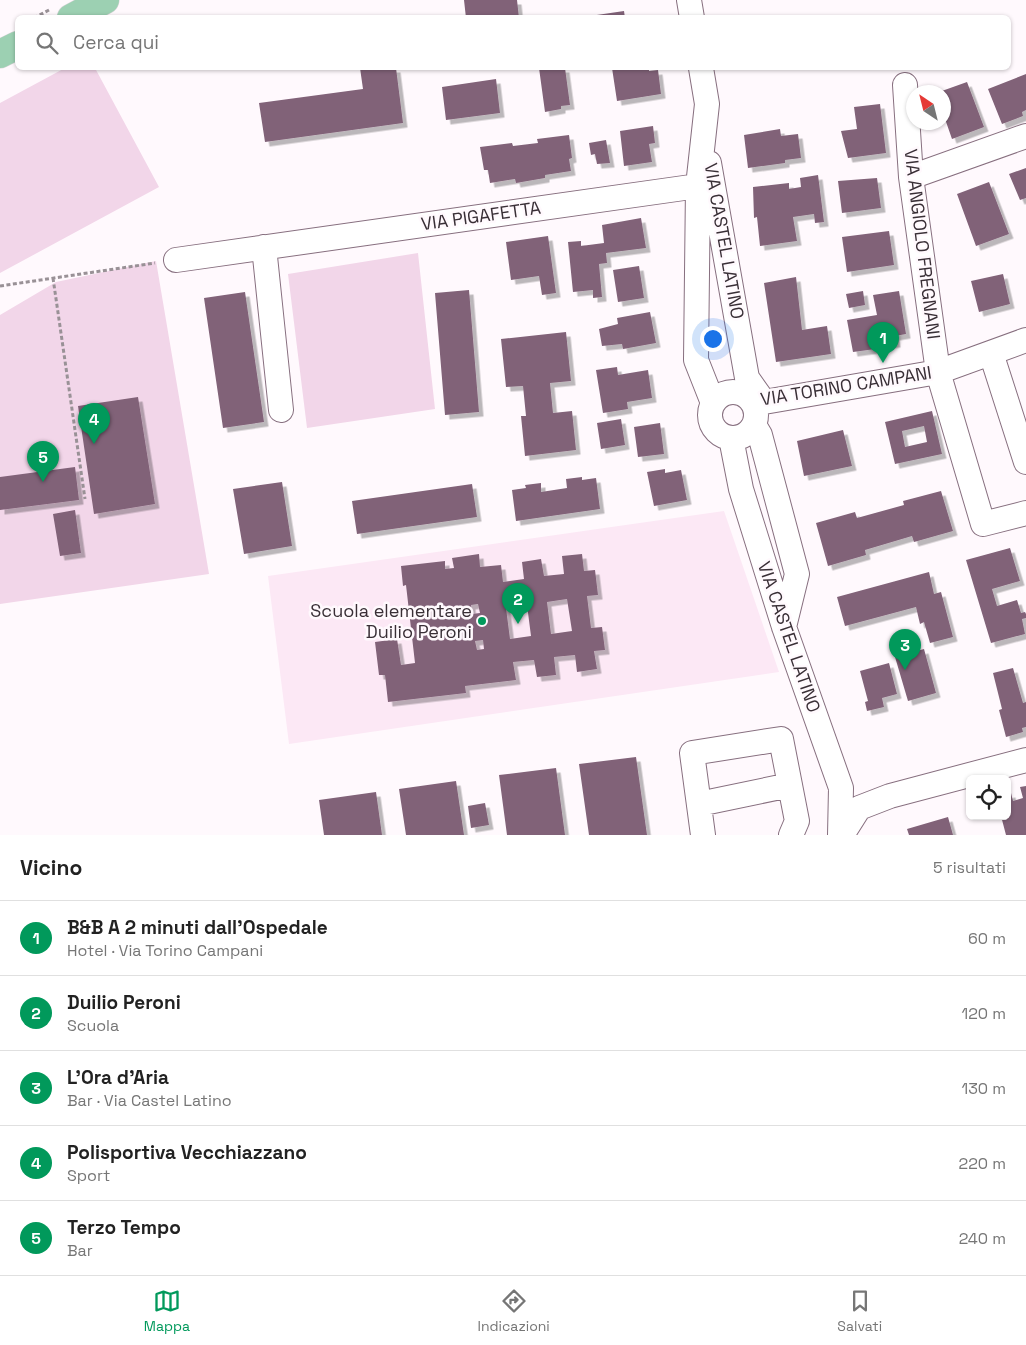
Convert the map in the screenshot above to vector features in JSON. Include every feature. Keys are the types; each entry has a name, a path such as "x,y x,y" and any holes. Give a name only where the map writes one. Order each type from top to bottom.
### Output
{"main road":[{"path":"77,15 105,0"},
{"path":"0,54 15,46"}],"street":[{"path":"690,0 692,15"},
{"name":"VIA CASTEL LATINO","path":"701,70 707,104 709,167 748,378 758,402"},
{"name":"VIA ANGIOLO FREGNANI","path":"905,85 911,177 938,372 983,524 1026,513"},
{"name":"VIA CASTEL LATINO","path":"707,104 698,186 696,317 720,398"},
{"path":"911,177 1026,136"},
{"name":"VIA PIGAFETTA","path":"176,260 698,186"},
{"path":"264,247 281,410"},
{"name":"VIA TORINO CAMPANI","path":"758,402 938,372 1026,340"},
{"path":"990,353 1026,462"},
{"path":"740,393 758,402 754,425 745,435 732,438 717,432 712,426 710,410 720,398 740,393"},
{"path":"754,425 760,435 797,574 784,627"},
{"name":"VIA CASTEL LATINO","path":"732,438 741,489 784,627 841,788 841,835"},
{"path":"704,835 692,752 781,739 797,820 791,835"},
{"path":"841,835 859,808 890,796 1026,760"},
{"path":"699,804 790,785"}],"path":[{"path":"0,286 176,260"},
{"path":"53,278 85,499"}],"shaded area":[{"path":"61,70 96,70 159,187 0,273 0,103"},
{"path":"418,253 435,409 307,428 288,274"},
{"path":"156,261 209,574 0,604 0,315 56,282"},
{"path":"724,511 779,672 289,744 268,576"}],"building":[{"path":"464,0 517,0 519,15 466,15"},
{"path":"624,11 625,15 597,15"},
{"path":"360,70 396,70 403,123 265,142 259,103 363,89"},
{"path":"539,70 565,70 570,105 545,112"},
{"path":"612,70 658,70 661,94 617,101"},
{"path":"1026,74 1026,110 1022,112 1023,116 1002,124 988,89"},
{"path":"496,79 500,113 446,120 442,87"},
{"path":"967,82 984,127 952,139 949,130 951,130 951,88"},
{"path":"880,104 886,153 848,158 841,131 857,129 854,107"},
{"path":"653,126 655,143 649,144 652,162 624,166 620,131"},
{"path":"780,129 781,136 798,134 801,158 785,160 785,163 748,168 744,135"},
{"path":"569,135 572,158 569,159 571,171 545,175 545,178 516,183 515,179 490,183 488,170 484,170 480,147 512,143 513,146 538,143 537,139"},
{"path":"606,140 610,163 597,164 595,154 591,155 589,143"},
{"path":"1026,168 1026,198 1020,200 1009,174"},
{"path":"818,175 824,222 815,223 814,214 793,217 797,241 760,246 757,217 754,218 753,187 789,183 789,189 801,187 800,178"},
{"path":"877,178 881,208 842,213 838,181"},
{"path":"989,182 1009,234 976,246 957,194"},
{"path":"641,218 646,248 606,253 607,263 599,264 602,297 593,298 593,290 573,292 568,242 581,241 581,246 604,243 602,225"},
{"path":"889,231 894,265 847,272 842,237"},
{"path":"548,236 556,293 542,295 539,276 511,280 506,242"},
{"path":"639,266 644,298 618,302 613,270"},
{"path":"1003,274 1010,304 979,312 971,281"},
{"path":"796,277 802,330 827,326 831,354 776,362 764,283"},
{"path":"469,290 479,412 445,415 435,293"},
{"path":"863,291 865,305 849,308 846,294"},
{"path":"899,291 906,334 895,336 896,343 882,345 883,348 853,352 847,320 877,315 873,295"},
{"path":"245,292 264,422 223,428 204,298"},
{"path":"650,312 656,343 623,349 622,344 602,346 599,329 618,324 617,318"},
{"path":"566,332 571,381 550,383 553,413 572,411 576,450 525,456 521,416 526,416 523,386 506,387 501,339"},
{"path":"617,367 618,375 648,370 652,398 627,402 628,409 603,413 596,370"},
{"path":"138,397 155,504 94,514 78,406"},
{"path":"932,411 942,454 895,464 885,422","holes":["924,426 927,442 905,447 902,431"]},
{"path":"621,419 625,445 601,449 597,423"},
{"path":"660,423 664,454 638,457 634,427"},
{"path":"843,430 852,466 804,476 797,441"},
{"path":"75,467 79,500 0,510 0,477"},
{"path":"665,469 665,473 681,470 687,500 654,506 647,472"},
{"path":"582,477 582,480 596,478 600,509 516,521 512,490 526,488 525,485 541,483 541,492 567,488 566,479"},
{"path":"282,482 292,546 244,554 233,489"},
{"path":"472,484 477,517 357,534 352,501"},
{"path":"941,491 953,531 914,542 912,536 865,550 866,555 828,566 816,523 855,512 857,518 904,505 903,501"},
{"path":"75,510 81,553 60,556 53,514"},
{"path":"1010,548 1020,581 992,589 997,606 1017,600 1021,613 1025,612 1026,614 1026,618 1022,619 1025,634 991,643 966,560"},
{"path":"479,554 480,567 501,565 503,582 524,579 522,562 541,559 544,576 564,574 562,556 582,554 584,571 595,570 598,595 587,596 591,628 602,627 605,650 594,651 597,669 577,672 575,655 554,657 556,675 537,677 534,660 513,662 516,680 465,686 466,693 388,702 385,675 379,675 375,642 397,639 401,665 415,663 406,585 403,586 401,566 445,561 445,569 454,568 452,558","holes":["567,599 572,631 551,634 547,602","478,604 480,613 472,614 471,605","527,605 531,636 510,639 506,608","483,640 484,649 477,650 475,641"]},
{"path":"929,572 934,594 941,592 953,637 930,643 924,622 920,624 916,607 845,626 837,597"},
{"path":"924,649 936,693 908,701 895,657"},
{"path":"889,663 897,694 882,698 884,707 867,711 865,702 868,701 860,671"},
{"path":"1013,668 1023,703 1026,702 1026,727 1022,728 1023,732 1006,737 999,710 1002,709 993,673"},
{"path":"636,757 647,835 589,835 579,764"},
{"path":"556,768 565,835 507,835 499,775"},
{"path":"456,781 464,835 406,835 399,789"},
{"path":"1026,786 1026,835 1006,835 1002,820 1011,820 1011,793 1013,801 1023,798 1020,787"},
{"path":"376,792 382,835 324,835 319,800"},
{"path":"485,803 489,825 471,828 468,806"},
{"path":"948,817 953,835 909,835 907,829"}],"place":[{"name":"B&B A 2 minuti dall'Ospedale","path":"883,363"},
{"name":"Polisportiva Vecchiazzano","path":"94,444"},
{"name":"Terzo Tempo","path":"43,482"},
{"name":"Scuola elementare Duilio Peroni","path":"482,621"},
{"name":"Duilio Peroni","path":"518,624"},
{"name":"L'Ora d'Aria","path":"905,670"}]}
